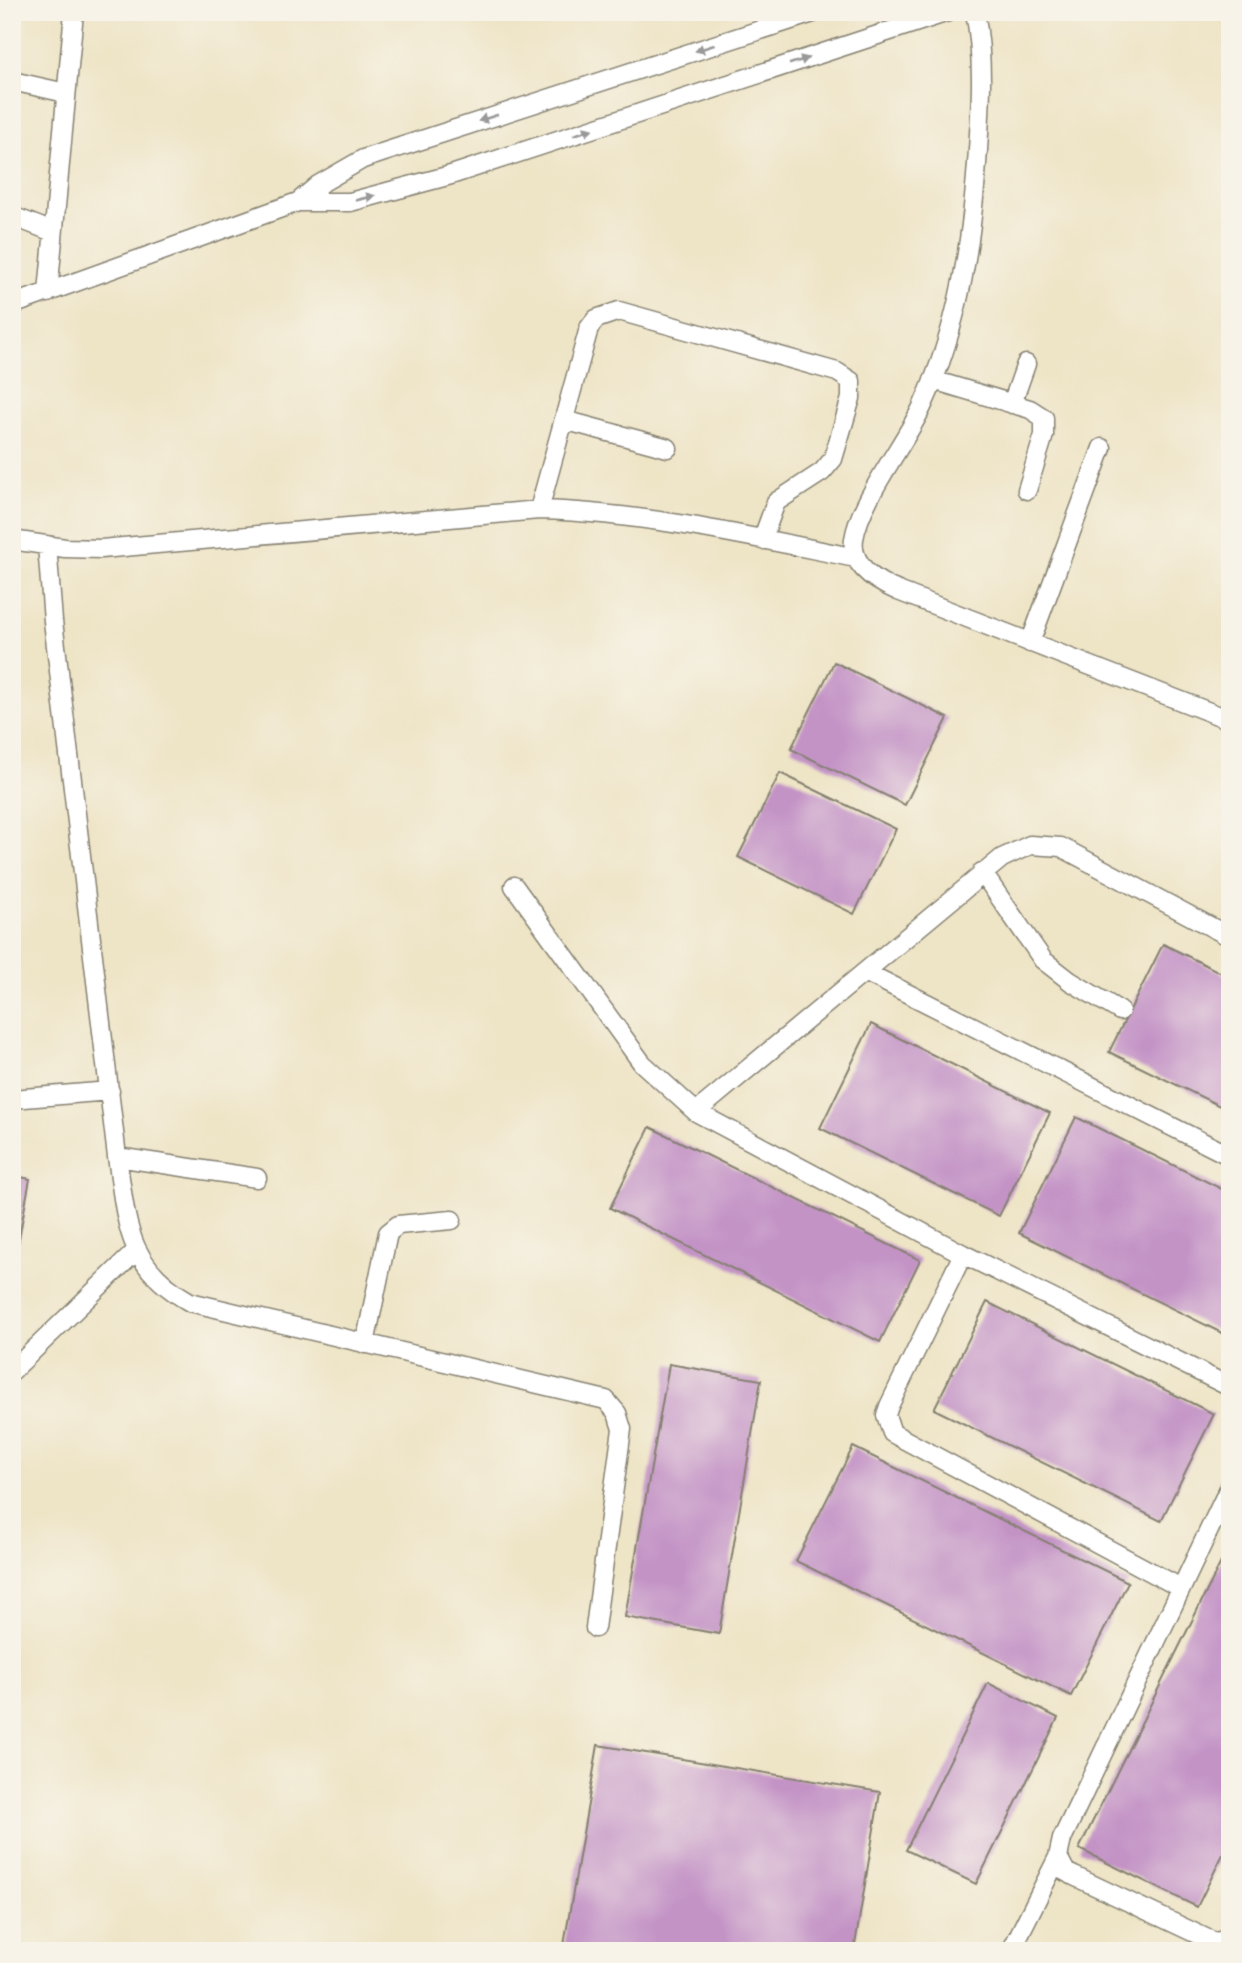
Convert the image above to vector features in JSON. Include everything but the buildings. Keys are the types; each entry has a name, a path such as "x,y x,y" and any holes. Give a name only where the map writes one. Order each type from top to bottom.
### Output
{"lane":[{"path":"48,293 74,12"},
{"path":"298,202 318,185 363,159 816,12"},
{"path":"12,304 298,202 350,201 451,176 948,12"},
{"path":"975,12 981,91 971,236 958,302 933,380 906,438 860,519 854,541 856,558 867,573 882,584 1230,720"},
{"path":"12,81 66,93"},
{"path":"12,216 54,232"},
{"path":"539,510 589,328 607,313 630,314 845,374 853,389 833,459 822,472 776,502 762,540"},
{"path":"1013,404 1026,364"},
{"path":"933,380 1038,412 1046,426 1027,489"},
{"path":"564,420 668,448"},
{"path":"1030,643 1102,448"},
{"path":"12,540 101,549 539,510 620,514 856,558"},
{"path":"47,545 53,621 117,1157 127,1228 135,1252 150,1273 168,1290 190,1303 606,1401 617,1413 622,1429 595,1628"},
{"path":"696,1112 867,972 982,873 1015,849 1030,845 1061,847 1230,937"},
{"path":"982,873 1043,960 1070,981 1120,1011"},
{"path":"514,886 642,1063 696,1112 963,1254 1230,1387"},
{"path":"867,972 1230,1156"},
{"path":"12,1100 110,1091"},
{"path":"117,1157 257,1178"},
{"path":"365,1344 388,1233 398,1225 452,1220"},
{"path":"12,1371 135,1252"},
{"path":"963,1254 889,1406 887,1425 892,1433 1180,1587"},
{"path":"1011,1951 1058,1857 1058,1847 1230,1486"},
{"path":"1058,1857 1066,1872 1098,1888 1214,1942 1230,1938"}]}
